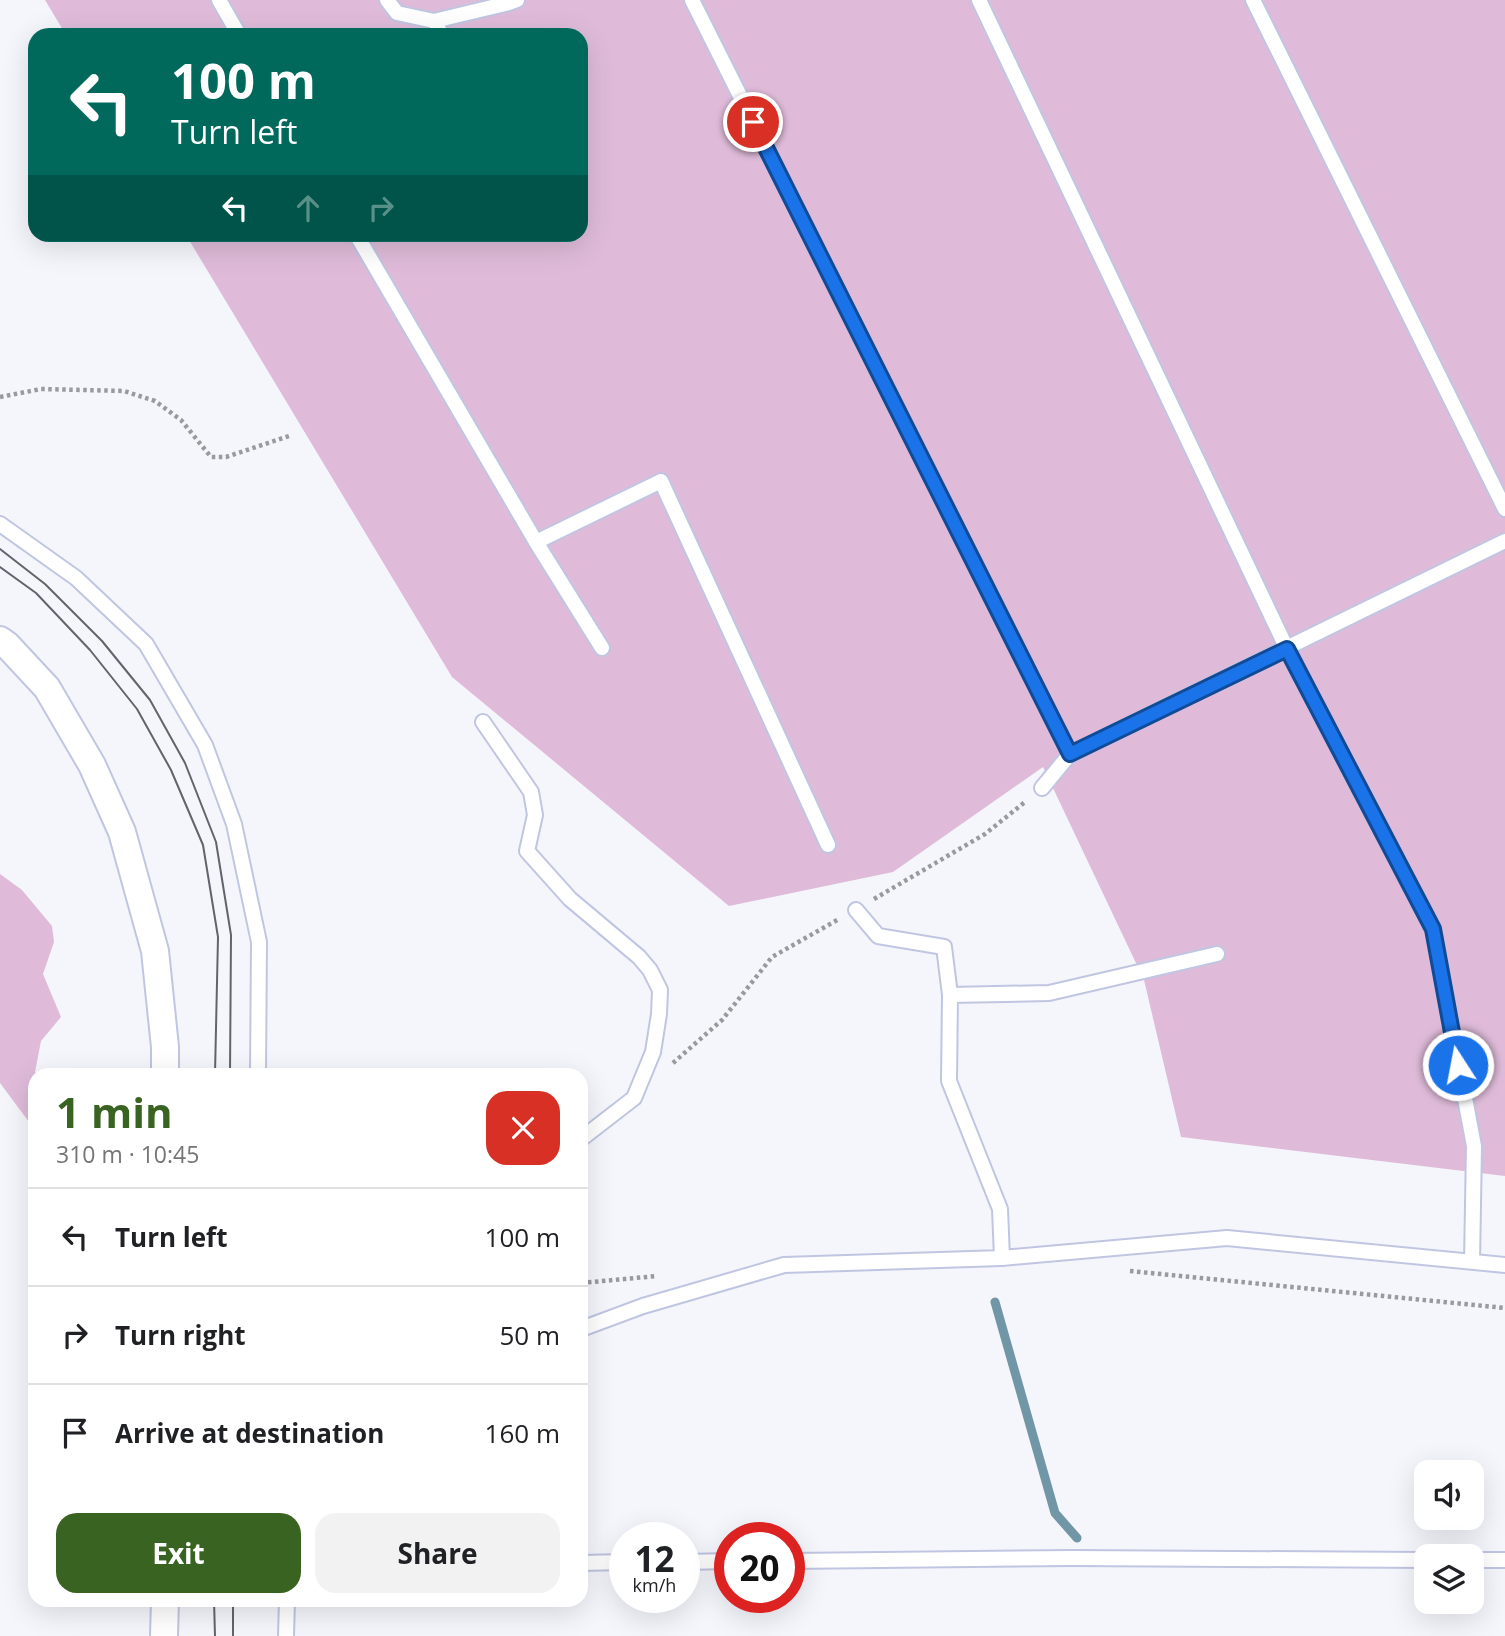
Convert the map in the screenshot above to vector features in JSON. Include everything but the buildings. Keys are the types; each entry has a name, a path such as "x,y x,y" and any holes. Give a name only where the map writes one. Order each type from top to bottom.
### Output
{"street":[{"path":"0,640 47,688 92,765 122,832 155,951 165,1068"},
{"path":"164,1636 165,1607"}],"lane":[{"path":"219,0 235,28"},
{"path":"387,0 397,13 433,21 517,0"},
{"path":"692,0 1070,754"},
{"path":"979,0 1287,649 1433,929 1474,1146 1472,1262"},
{"path":"1254,0 1505,509"},
{"path":"433,21 438,28"},
{"path":"361,242 536,542 602,648"},
{"path":"536,542 661,481 828,845"},
{"path":"0,524 76,578 146,644 205,745 233,824 259,942 258,1068"},
{"path":"1042,788 1070,754 1505,541"},
{"path":"484,722 531,792 536,815 527,851 570,899 639,957 650,970 660,990 653,1052 634,1098 588,1134"},
{"path":"856,910 878,936 944,947 950,995 949,1081 1000,1209 1002,1258"},
{"path":"950,995 1049,993 1217,954"},
{"path":"588,1326 643,1306 784,1265 1002,1258 1227,1238 1505,1265"},
{"path":"805,1561 1058,1558 1414,1560"},
{"path":"1484,1560 1505,1560"},
{"path":"588,1563 609,1562"},
{"path":"286,1636 288,1607"}],"path":[{"path":"0,397 41,389 124,391 155,401 181,419 211,457 226,457 292,435"},
{"path":"673,1064 722,1020 772,957 985,834 1042,788"},
{"path":"1126,1271 1505,1308"}],"shaded area":[{"path":"45,0 1505,0 1505,1176 1181,1137 1144,980 1043,767 893,872 729,906 452,677 190,242 588,242 588,28 62,28"},
{"path":"0,874 22,890 52,926 54,942 43,974 61,1017 41,1041 36,1068 28,1068 28,1121 0,1083"}],"waterway":[{"path":"995,1302 1055,1513 1077,1538"}],"tram line":[{"path":"0,549 45,584 102,641 150,700 185,763 216,842 231,935 230,1068"},
{"path":"0,567 36,593 90,650 137,709 171,770 203,845 218,937 215,1068"},
{"path":"214,1607 215,1636"},
{"path":"233,1607 233,1636"}],"route":[{"path":"753,122 1070,754 1287,649 1433,929 1458,1065"}]}
